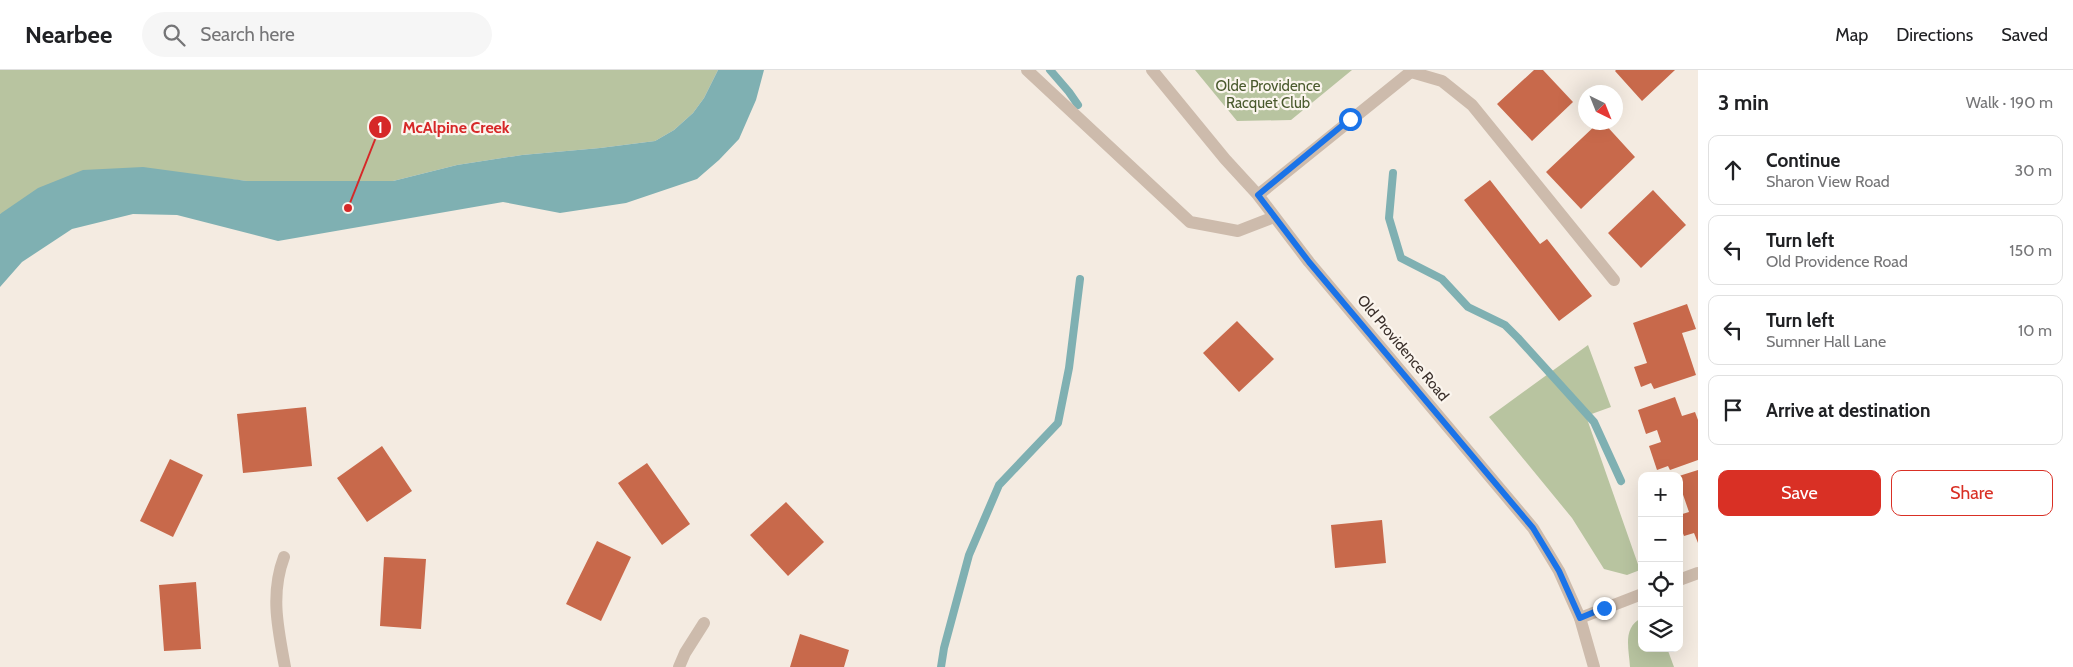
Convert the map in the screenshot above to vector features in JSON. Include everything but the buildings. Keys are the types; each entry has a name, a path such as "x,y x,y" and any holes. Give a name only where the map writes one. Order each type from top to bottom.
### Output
{"street":[{"path":"1027,70 1190,222 1238,231 1274,217"},
{"name":"Old Providence Road","path":"1152,70 1225,159 1258,195 1309,262 1533,528 1559,571 1580,618 1594,667"},
{"path":"1258,195 1412,71 1442,82 1472,105 1614,280"},
{"path":"284,557 278,574 275,603 285,667"},
{"path":"1683,579 1698,573"},
{"path":"1580,618 1638,596"},
{"path":"679,667 685,652 704,623"}],"green space":[{"path":"0,70 718,70 704,98 693,113 674,130 655,141 522,155 457,165 393,181 247,181 199,176 0,214"},
{"name":"Olde Providence Racquet Club","path":"1195,70 1352,70 1291,120 1237,121"},
{"path":"1588,345 1611,407 1586,416 1638,564 1638,571 1627,575 1604,569 1572,518 1489,417"},
{"path":"1638,621 1638,652 1668,652 1674,667 1630,667 1628,639 1629,633"}],"water":[{"path":"718,70 764,70 756,100 739,139 697,179 626,203 560,213 503,202 278,241 177,215 133,214 72,229 22,262 0,287 0,214 38,188 83,170 143,167 247,181 393,181 457,165 522,155 655,141 674,130 693,113 704,98"}],"waterway":[{"path":"1050,70 1078,105"},
{"path":"1393,173 1389,218 1401,258 1442,279 1468,307 1505,325 1518,338 1594,422 1621,481"},
{"path":"941,667 944,648 969,555 999,485 1058,423 1069,368 1080,279"}],"place":[{"name":"McAlpine Creek","path":"348,208"}],"route":[{"path":"1350,119 1258,195 1309,262 1533,528 1559,571 1580,618 1604,608"}]}
